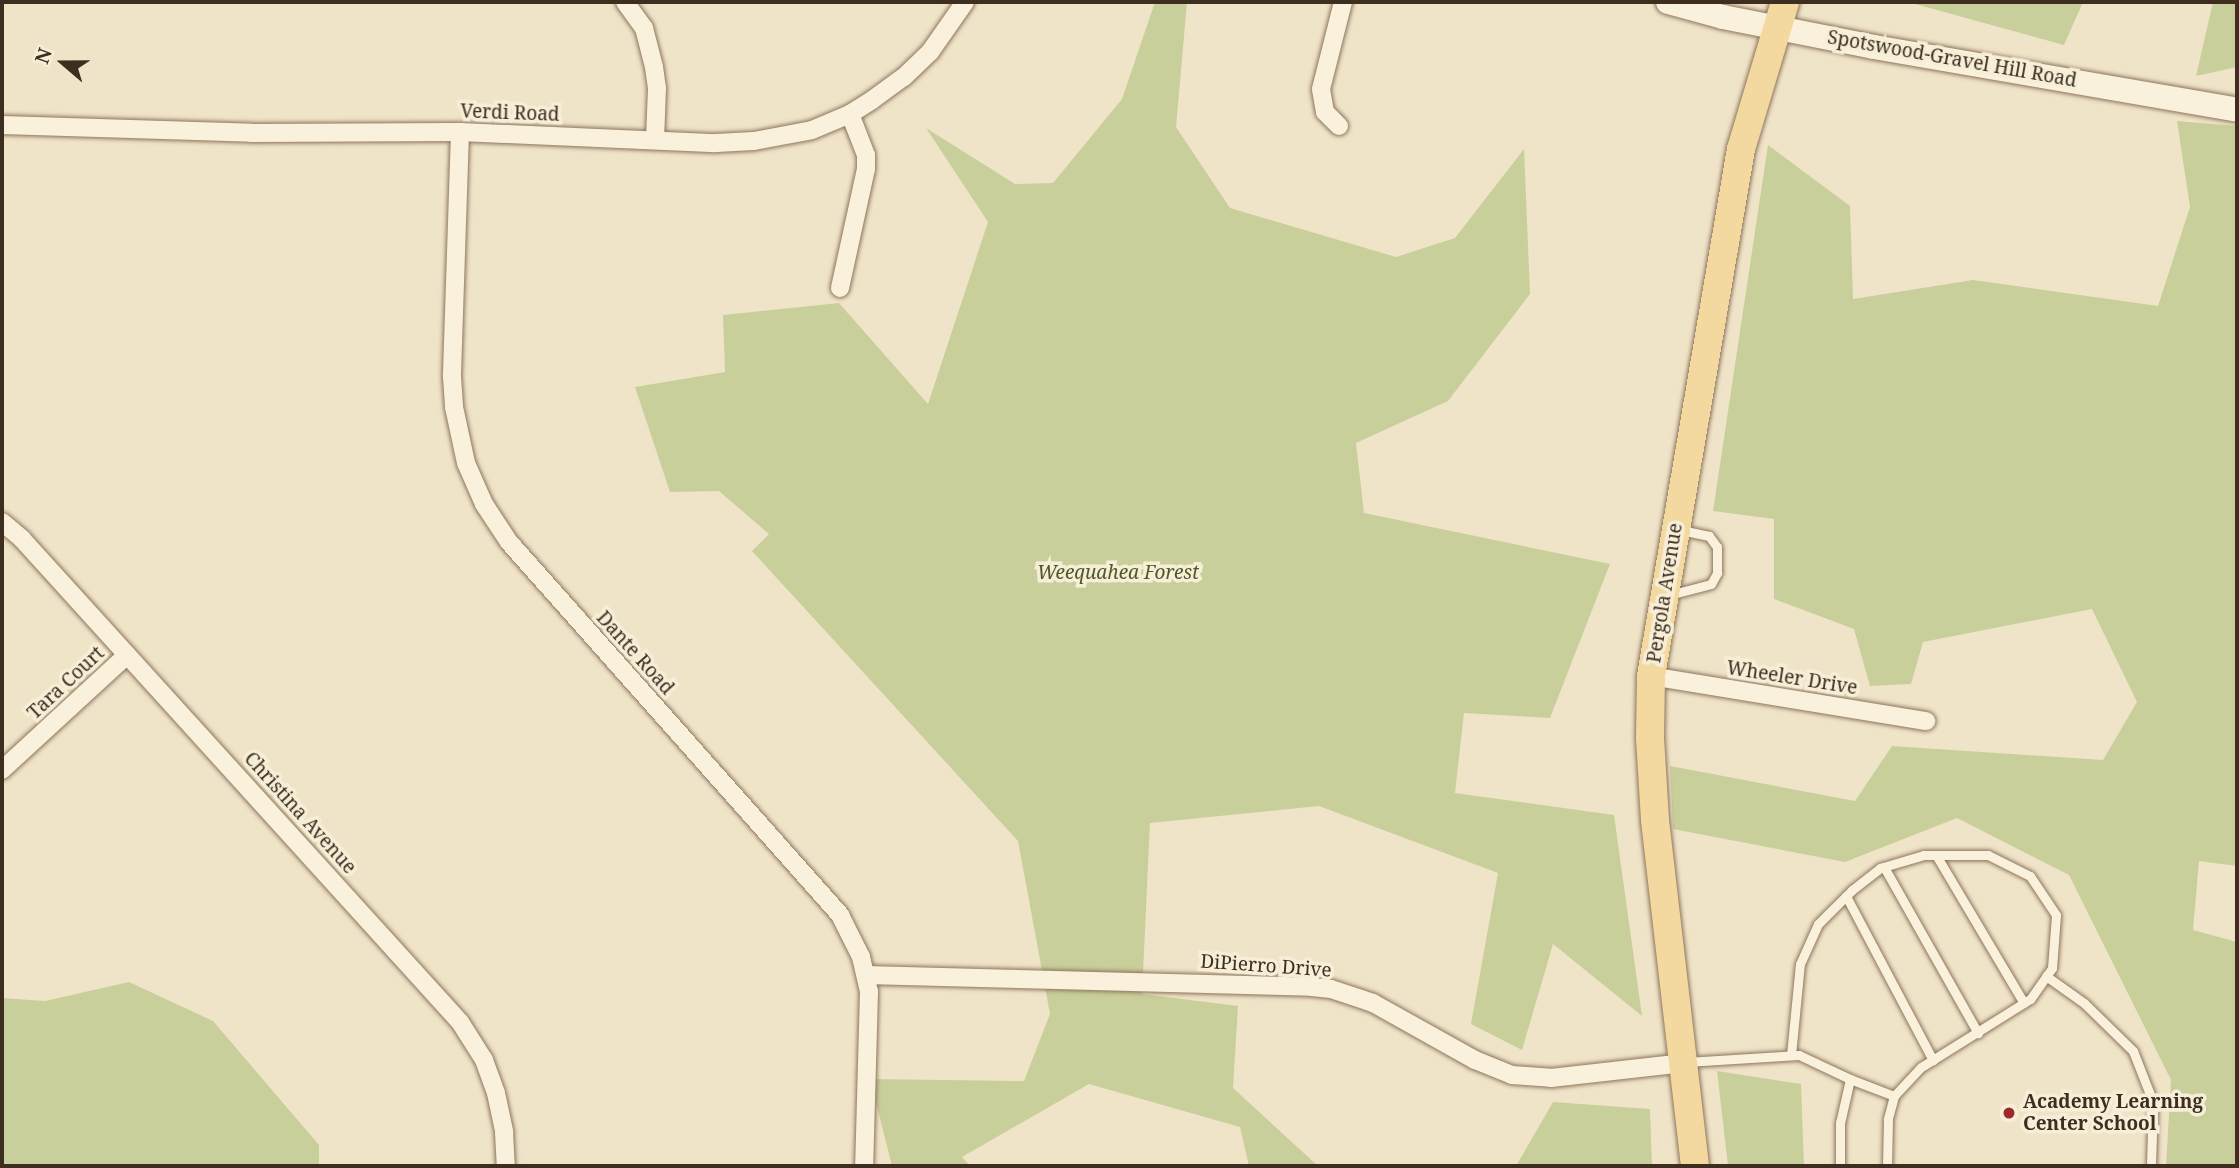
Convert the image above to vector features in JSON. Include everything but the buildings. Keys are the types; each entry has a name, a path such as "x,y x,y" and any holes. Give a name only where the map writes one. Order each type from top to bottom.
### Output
{"main road":[{"name":"Pergola Avenue","path":"1695,1166 1655,820 1650,738 1651,676 1741,149 1781,14"}],"street":[{"path":"625,2 644,28 649,46 657,88 655,140"},
{"name":"Verdi Road","path":"2,125 239,133 460,132 716,144 754,141 811,130 850,114 891,88 941,39 965,2"},
{"path":"1339,126 1325,112 1321,89 1343,2"},
{"name":"Spotswood-Gravel Hill Road","path":"1668,2 1723,17 1781,14 1874,47 2237,110"},
{"path":"840,288 866,169 866,155 850,114"},
{"name":"Dante Road","path":"460,132 454,407 466,463 480,495 509,542 823,893 852,938 866,975 869,992 864,1166"},
{"name":"Christina Avenue","path":"2,522 22,539 460,1022 484,1060 496,1093 504,1132 506,1166"},
{"name":"Tara Court","path":"2,770 127,655"},
{"name":"Wheeler Drive","path":"1651,676 1926,721"},
{"name":"DiPierro Drive","path":"866,975 1331,989 1373,1003 1475,1060 1512,1074 1551,1078 1684,1063"}],"lane":[{"path":"1664,596 1711,584 1717,573 1717,547 1709,536 1675,530"},
{"path":"1791,1055 1800,964 1818,924 1846,896 1884,867 1924,855 1988,855 2030,876 2056,915 2052,968 2024,1003 1921,1067 1894,1096 1888,1119 1887,1166"},
{"path":"1936,855 2024,1003"},
{"path":"1884,867 1978,1033"},
{"path":"1846,896 1933,1060"},
{"path":"2046,976 2084,1003 2133,1051 2153,1101 2151,1166"},
{"path":"1684,1063 1799,1055 1894,1096"},
{"path":"1840,1166 1840,1123 1850,1079"}],"green space":[{"name":"Weequahea Forest","path":"1155,2 1187,2 1176,127 1230,208 1396,257 1455,238 1524,149 1530,294 1448,401 1356,443 1364,513 1610,564 1550,718 1464,713 1455,793 1614,815 1642,1016 1553,944 1522,1050 1471,1024 1498,873 1319,806 1150,823 1142,994 1238,1006 1233,1088 1318,1166 1249,1166 1240,1127 1089,1084 962,1157 970,1166 892,1166 870,1079 1024,1081 1050,1014 1018,841 752,551 769,534 719,491 670,492 635,387 725,372 723,315 839,303 928,404 988,222 926,128 1015,184 1053,183 1122,99"},
{"path":"1908,2 2083,2 2064,45"},
{"path":"2213,2 2237,2 2237,67 2196,76"},
{"path":"2177,121 2237,126 2237,866 2199,861 2193,930 2237,942 2237,1166 2166,1166 2171,1080 2069,875 1957,818 1845,862 1673,829 1670,766 1855,801 1892,746 2103,760 2137,702 2092,609 1923,642 1911,684 1870,686 1854,629 1774,599 1774,519 1713,511 1768,145 1850,206 1853,299 1973,280 2158,306 2190,207"},
{"path":"129,982 213,1021 319,1145 319,1166 2,1166 2,998 45,1001"},
{"path":"1717,1071 1801,1084 1804,1166 1728,1166"},
{"path":"1553,1102 1650,1109 1652,1166 1516,1166"}],"place":[{"name":"Academy Learning Center School","path":"2009,1113"}]}
